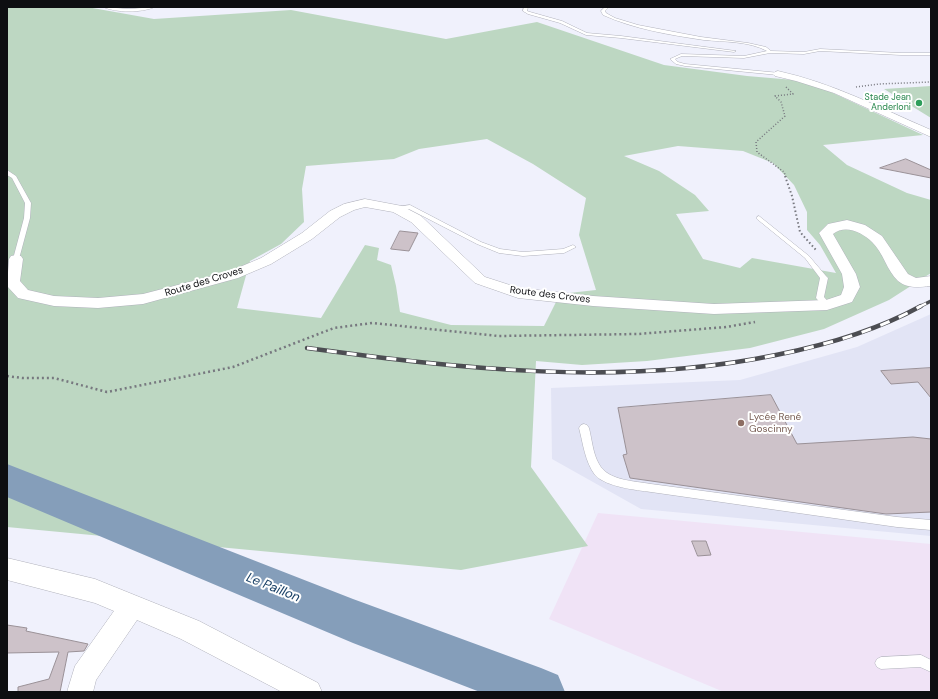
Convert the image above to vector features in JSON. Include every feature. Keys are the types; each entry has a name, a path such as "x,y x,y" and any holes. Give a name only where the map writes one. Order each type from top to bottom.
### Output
{"street":[{"path":"778,74 816,83 835,90 931,134"},
{"name":"Route des Croves","path":"16,259 12,282 24,294 54,301 98,303 143,299 233,275 266,261 307,236 334,214 349,207 365,203 397,209 416,219 480,280 498,288 518,293 593,301 714,309 827,305 847,298 852,288 849,274 826,233 833,227 847,224 860,228 877,239 903,277 914,283 931,281"},
{"path":"7,569 95,591 132,606 190,630 309,692"},
{"path":"82,684 132,606"}],"lane":[{"path":"105,7 139,11 153,7"},
{"path":"526,7 525,10 529,13 561,22 586,34 740,52 750,55"},
{"path":"607,7 603,10 604,14 626,22 702,38 767,48 770,52"},
{"path":"778,74 685,65 677,63 672,59 681,55 744,57 770,52 804,53 820,50 931,54"},
{"name":"Route des Croves","path":"7,172 14,177 28,203 27,218 16,259"},
{"path":"397,209 410,207 479,243 499,251 523,254 564,251 573,247"},
{"path":"759,218 807,257 824,278 820,298 827,305"},
{"path":"584,428 592,458 599,473 617,482 897,522 931,525"},
{"path":"881,663 921,661 931,666"}],"path":[{"path":"816,83 795,82 784,86 793,94 775,96 781,102 785,116 756,142 757,152 784,172 792,196 800,232 820,254"},
{"path":"835,90 879,84 931,82"},
{"path":"7,376 22,378 54,378 107,392 233,367 334,328 372,323 498,336 638,334 726,327 757,322"}],"shaded area":[{"name":"Lycée René Goscinny","path":"931,314 931,536 641,509 552,459 551,388 740,380 857,347"},
{"path":"598,513 931,544 931,692 724,692 549,619"}],"green space":[{"path":"7,7 87,7 154,19 291,10 446,39 537,22 664,65 747,76 794,80 816,85 923,135 823,145 847,165 907,193 931,200 931,273 889,300 824,329 750,348 647,361 582,365 536,361 531,467 588,546 461,570 7,527","holes":["487,139 533,164 586,198 579,235 596,290 560,294 544,326 451,325 400,312 391,265 377,260 379,248 365,245 321,318 237,308 250,261 281,244 304,222 302,189 306,166 394,159 419,149","678,146 743,151 773,163 794,185 807,212 807,230 820,245 836,273 752,258 740,268 703,259 676,214 709,211 695,195 659,171 624,156"]},
{"name":"Stade Jean Anderloni","path":"931,86 931,118 884,89"}],"building":[{"path":"906,159 931,170 931,178 880,168"},
{"path":"400,231 418,233 409,251 391,249"},
{"path":"931,368 931,398 918,382 891,384 881,371"},
{"path":"771,395 797,444 913,437 931,439 931,512 886,514 630,478 623,455 627,454 618,408"},
{"path":"692,541 706,541 711,555 698,556"},
{"path":"7,625 27,628 26,631 88,644 84,651 68,652 60,692 18,692 18,687 49,679 59,652 7,653"}],"waterway":[{"name":"Le Paillon","path":"7,480 353,621 541,692"}],"railway":[{"path":"921,306 931,301"},
{"path":"307,348 366,356 483,368 600,372 659,370 717,365 813,347 869,330 921,306"}],"place":[{"name":"Stade Jean Anderloni","path":"919,103"},
{"name":"Lycée René Goscinny","path":"741,423"}]}
